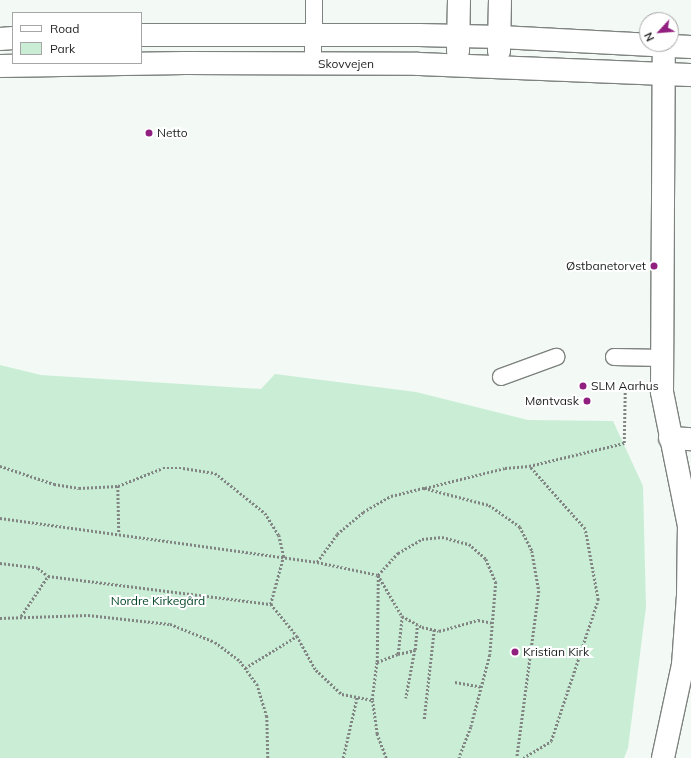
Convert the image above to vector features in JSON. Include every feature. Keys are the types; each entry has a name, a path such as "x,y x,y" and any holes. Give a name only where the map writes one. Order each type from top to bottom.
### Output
{"street":[{"path":"457,64 459,0"},
{"path":"498,66 500,0"},
{"path":"142,35 458,36 639,45"},
{"path":"0,39 12,38"},
{"path":"679,47 691,47"},
{"path":"663,758 683,665 688,596 690,521 680,439 662,392 664,52"},
{"name":"Skovvejen","path":"0,66 123,64"},
{"name":"Skovvejen","path":"142,64 457,64 691,75"}],"lane":[{"path":"313,64 314,0"},
{"path":"500,377 556,357"},
{"path":"614,357 663,358"}],"path":[{"path":"317,562 337,534 363,512 391,496 505,468 530,466 624,443 625,392"},
{"path":"0,466 54,484 72,487 118,486 162,468 182,468 215,473 265,513 279,535 284,556 271,604"},
{"path":"523,758 551,741 598,600 584,529 530,466"},
{"path":"118,486 119,534"},
{"path":"424,488 489,505 520,527 532,552 539,590 517,758"},
{"path":"0,518 284,556 317,562 378,575 402,616 417,625 439,631 478,620 493,623"},
{"path":"386,758 378,734 372,700 377,662 378,575 398,553 422,539 442,537 468,544 486,560 496,582 490,655 471,727 459,758"},
{"path":"0,563 38,568 48,576 271,604 297,636 316,670 342,694 372,700"},
{"path":"20,617 48,576"},
{"path":"0,618 88,615 170,624 215,642 245,668 257,684 267,716 268,758"},
{"path":"398,654 402,616"},
{"path":"406,698 415,650 417,625"},
{"path":"424,719 434,630"},
{"path":"245,668 297,636"},
{"path":"377,662 398,654 415,650"},
{"path":"455,682 482,687"},
{"path":"343,758 357,697"}],"green space":[{"name":"Nordre Kirkegård","path":"0,365 41,375 261,389 275,374 416,392 528,420 613,421 643,486 646,607 628,748 624,758 0,758"}],"place":[{"name":"Netto","path":"149,133"},
{"name":"Østbanetorvet","path":"654,266"},
{"name":"SLM Aarhus","path":"583,386"},
{"name":"Møntvask","path":"587,401"},
{"name":"Kristian Kirk","path":"515,652"}]}
